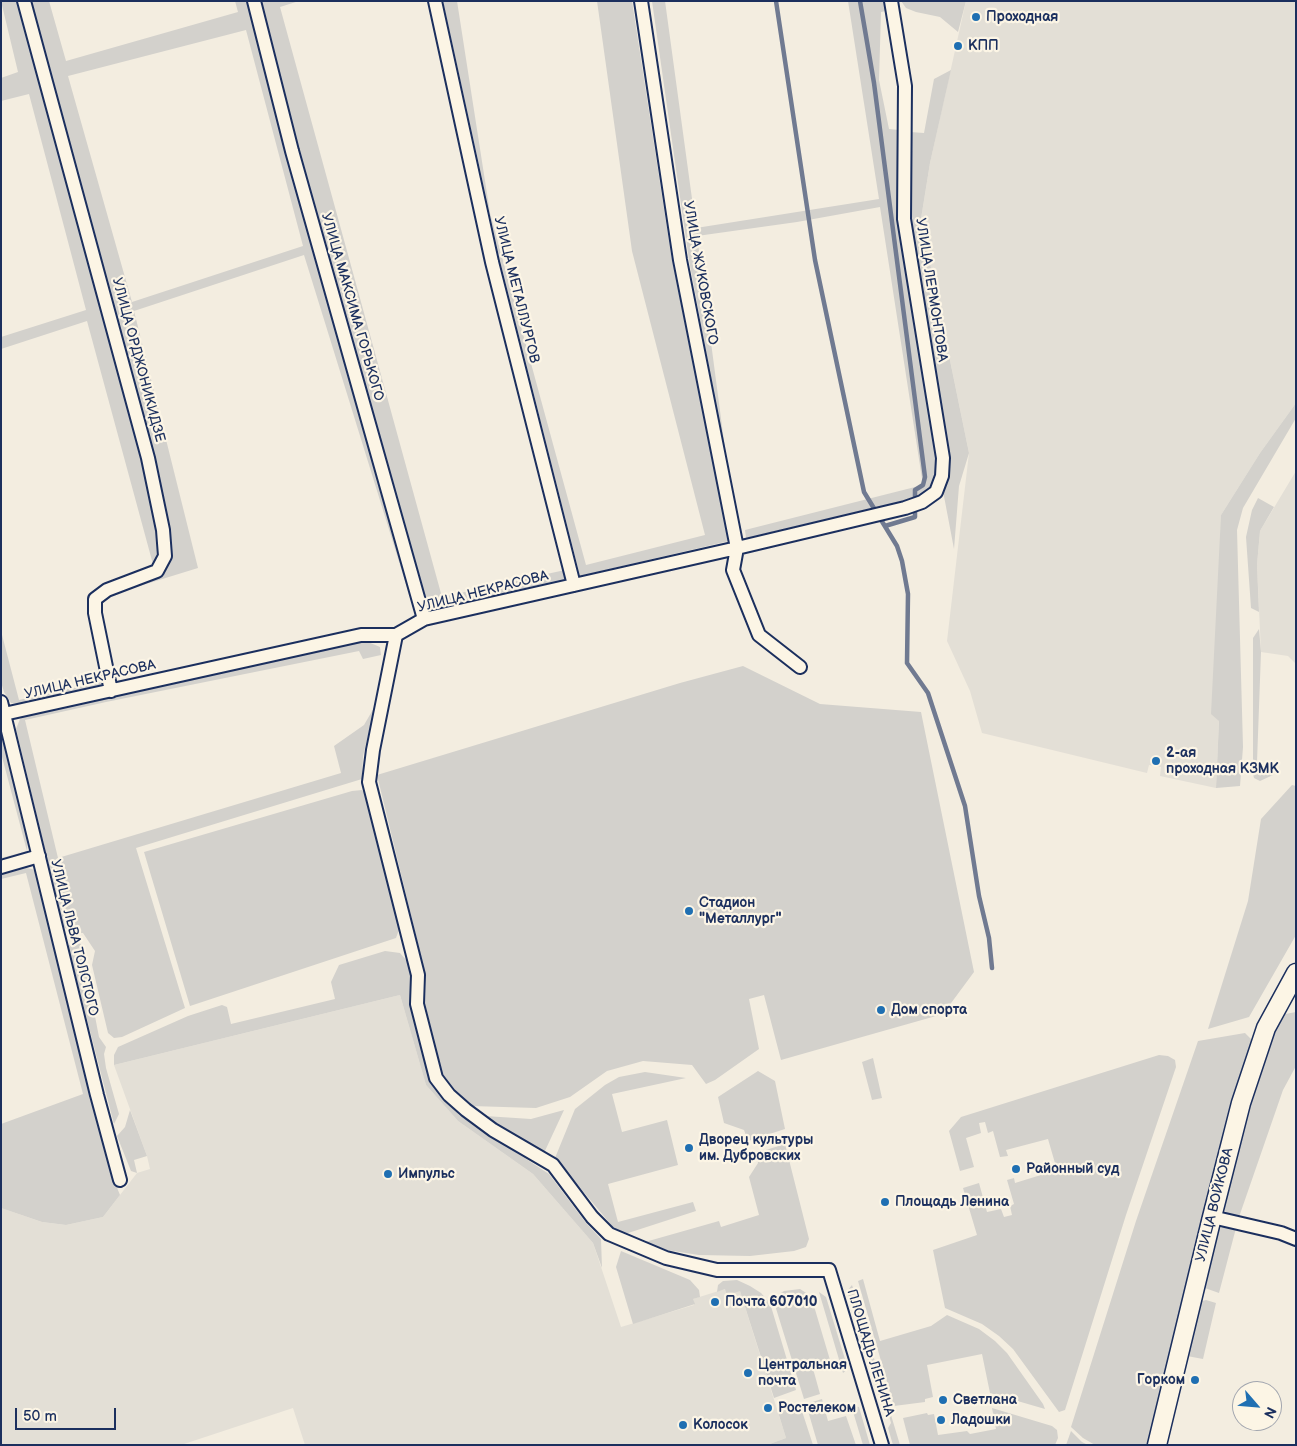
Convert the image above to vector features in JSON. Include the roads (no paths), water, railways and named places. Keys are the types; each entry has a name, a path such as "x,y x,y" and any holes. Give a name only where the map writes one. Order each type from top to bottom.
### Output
{"street":[{"name":"УЛИЦА ОРДЖОНИКИДЗЕ","path":"24,1 144,440 164,530 165,556 157,571 107,590 95,599 95,613 111,690"},
{"name":"УЛИЦА МАКСИМА ГОРЬКОГО","path":"254,1 292,151 424,619"},
{"name":"УЛИЦА МЕТАЛЛУРГОВ","path":"435,1 492,262 574,585"},
{"name":"УЛИЦА ЖУКОВСКОГО","path":"641,1 680,260 737,548 733,570 759,635 800,667"},
{"name":"УЛИЦА ЛЕРМОНТОВА","path":"891,1 905,86 904,219 944,458 942,476 936,492"},
{"name":"УЛИЦА НЕКРАСОВА","path":"3,708 111,690 361,635 396,635 424,619 905,508 922,502 936,492"},
{"name":"ПЛОЩАДЬ ЛЕНИНА","path":"396,635 373,750 369,782 418,975 418,1004 436,1078 449,1095 466,1110 493,1130 552,1165 592,1217 609,1234 666,1258 717,1270 829,1270 882,1445"},
{"name":"УЛИЦА ЛЬВА ТОЛСТОГО","path":"3,708 97,1095 120,1180"},
{"path":"1,867 39,856"},
{"name":"УЛИЦА ВОЙКОВА","path":"1158,1445 1240,1103 1266,1028 1293,983"},
{"path":"1212,1217 1281,1233 1296,1239"}],"waterway":[{"path":"776,1 815,260 864,492 897,546 902,561 908,594 907,663 928,693 965,806 979,896 989,938 992,968"},
{"path":"860,1 874,83 925,477 923,485 915,490 915,517 885,526"}],"place":[{"name":"Проходная","path":"976,17"},
{"name":"КПП","path":"958,46"},
{"name":"2-ая проходная КЗМК","path":"1156,761"},
{"name":"Стадион \"Металлург\"","path":"689,911"},
{"name":"Дом спорта","path":"881,1010"},
{"name":"Дворец культуры им. Дубровских","path":"689,1148"},
{"name":"Районный суд","path":"1016,1169"},
{"name":"Импульс","path":"388,1174"},
{"name":"Площадь Ленина","path":"885,1202"},
{"name":"Почта 607010","path":"715,1302"},
{"name":"Центральная почта","path":"748,1373"},
{"name":"Горком","path":"1195,1380"},
{"name":"Светлана","path":"943,1400"},
{"name":"Ростелеком","path":"768,1408"},
{"name":"Ладошки","path":"941,1420"},
{"name":"Колосок","path":"683,1425"}]}
